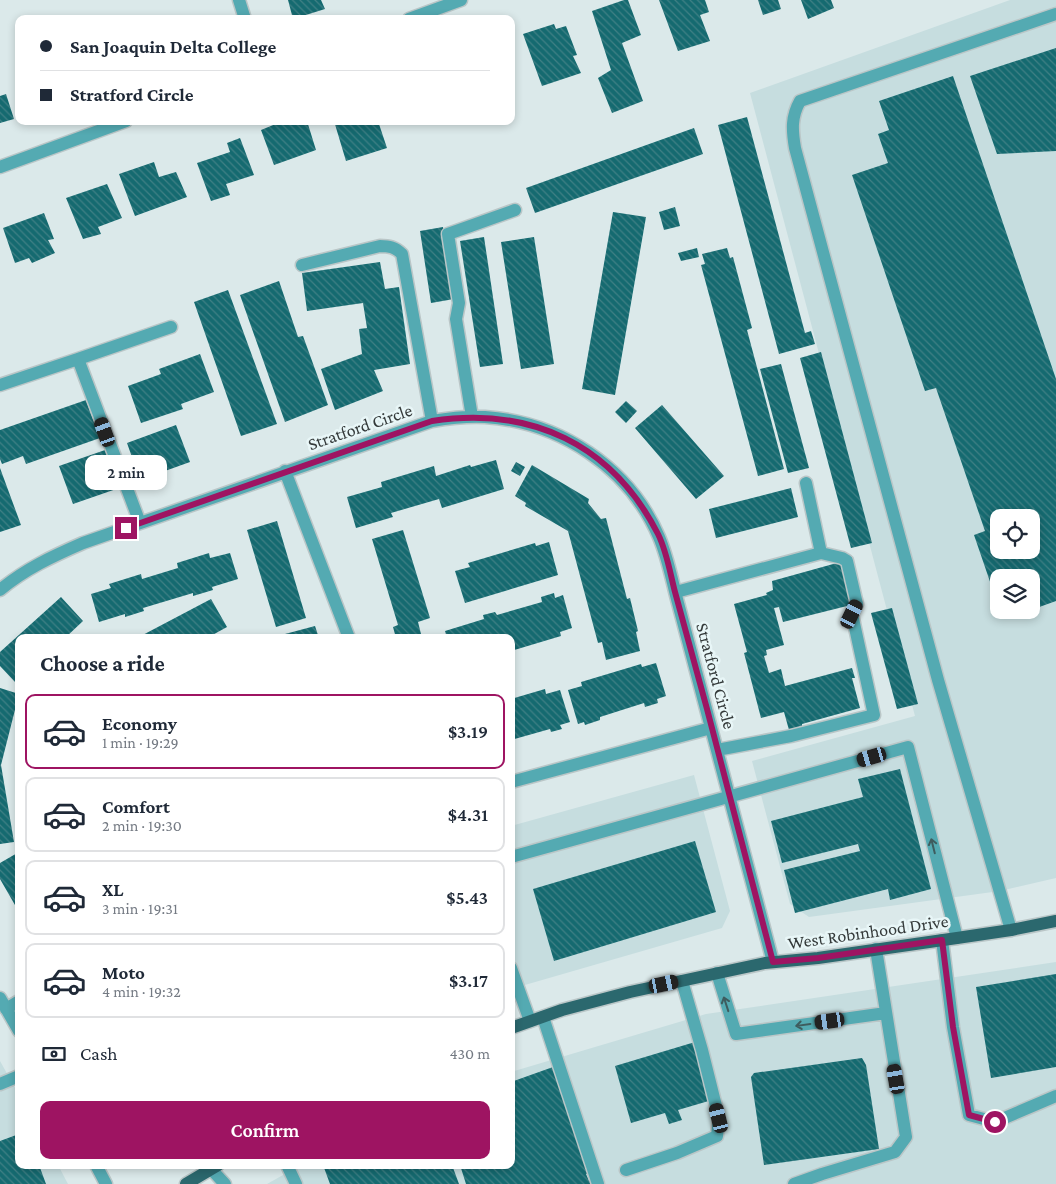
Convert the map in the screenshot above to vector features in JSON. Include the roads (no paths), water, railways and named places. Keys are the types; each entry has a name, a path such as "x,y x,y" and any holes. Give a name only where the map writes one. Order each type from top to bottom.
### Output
{"main road":[{"name":"West Robinhood Drive","path":"515,1027 630,992 773,962 957,938 1056,921"},
{"path":"186,1184 211,1169"}],"street":[{"path":"239,0 244,15"},
{"path":"420,15 461,0"},
{"path":"1011,930 938,680 795,148 792,121 800,100 1056,14"},
{"path":"0,167 115,125"},
{"path":"472,417 456,319 458,302 448,234 515,210"},
{"path":"302,265 380,246 396,248 402,254 432,421"},
{"path":"0,385 171,327"},
{"path":"78,359 140,523"},
{"name":"Stratford Circle","path":"0,590 37,563 83,543 432,421 472,417 511,420 536,426 560,436 583,448 604,463 623,481 639,501 658,535 676,592 773,962"},
{"path":"285,471 347,634"},
{"path":"806,483 821,553"},
{"path":"676,592 821,553 847,561 857,604 852,614 874,715 791,736 717,750"},
{"path":"515,781 711,728"},
{"path":"515,856 908,747 957,938"},
{"path":"942,940 953,1027 969,1115 995,1122 1056,1096"},
{"path":"794,1184 895,1152 906,1137 876,949"},
{"path":"717,973 736,1034 886,1013"},
{"path":"515,979 530,1021"},
{"path":"626,1170 677,1153 717,1136 719,1118 682,981"},
{"path":"3,1003 15,1024"},
{"path":"543,1017 598,1184"},
{"path":"0,1084 15,1078"},
{"path":"98,1169 106,1184"},
{"path":"215,1169 225,1184"},
{"path":"288,1169 296,1184"}]}
